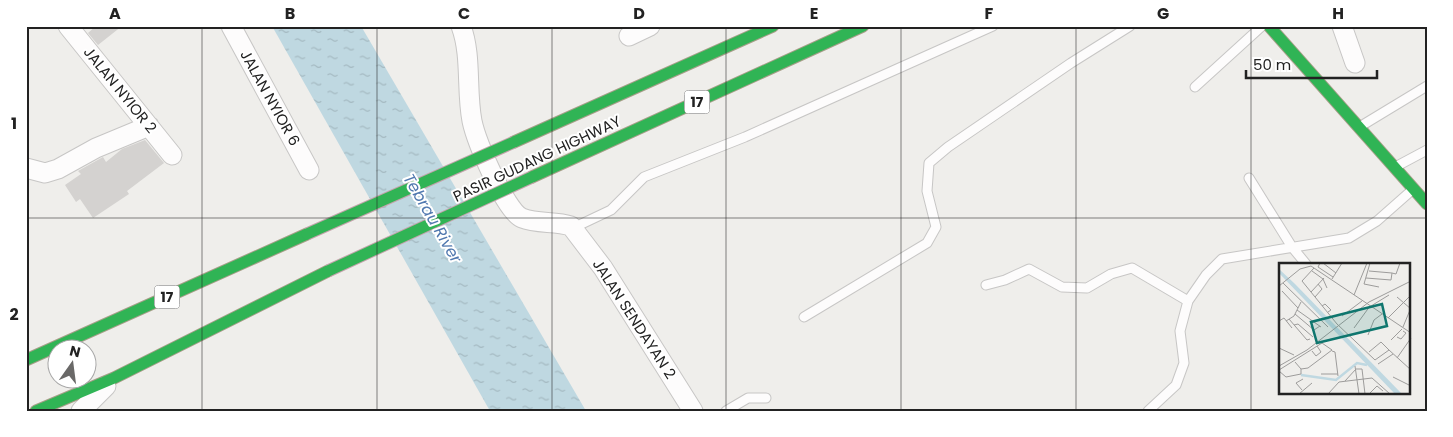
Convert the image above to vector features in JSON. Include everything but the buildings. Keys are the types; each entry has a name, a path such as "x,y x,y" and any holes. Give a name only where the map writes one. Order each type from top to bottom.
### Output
{"main road":[{"name":"PASIR GUDANG HIGHWAY","path":"26,360 773,26"},
{"name":"PASIR GUDANG HIGHWAY","path":"36,411 114,378 328,271 863,26"},
{"path":"1269,26 1427,204"}],"street":[{"name":"JALAN NYIOR 2","path":"68,26 172,155"},
{"name":"JALAN NYIOR 6","path":"231,26 309,170"},
{"path":"461,26 470,77 472,121 491,172 514,213 522,218 567,224 573,228"},
{"path":"629,36 650,26"},
{"path":"1342,26 1355,63"},
{"path":"26,168 45,173 58,169 96,148 149,126"},
{"name":"JALAN SENDAYAN 2","path":"573,228 604,268 693,411"},
{"path":"82,411 114,378"}],"lane":[{"path":"573,228 612,210 644,176 745,137 993,26"},
{"path":"804,317 927,243 936,227 927,191 929,163 948,147 1071,63 1130,26"},
{"path":"1195,87 1262,26"},
{"path":"1359,127 1427,86"},
{"path":"1395,168 1427,150"},
{"path":"1249,178 1292,247 1305,263"},
{"path":"1148,411 1176,385 1184,363 1180,331 1188,301 1206,276 1222,260 1349,238 1377,221 1414,189"},
{"path":"986,285 1005,280 1029,269 1062,287 1087,288 1111,274 1132,268 1188,301"},
{"path":"726,411 748,398 766,398"}],"water":[{"name":"Tebrau River","path":"272,26 361,26 586,411 490,411"}],"traffic: fast":[{"path":"514,142 773,26"},
{"path":"532,177 863,26"},
{"path":"1269,26 1427,204"},
{"path":"307,234 514,142"},
{"path":"328,271 532,177"},
{"path":"26,360 307,234"},
{"path":"36,411 114,378 328,271"}]}
